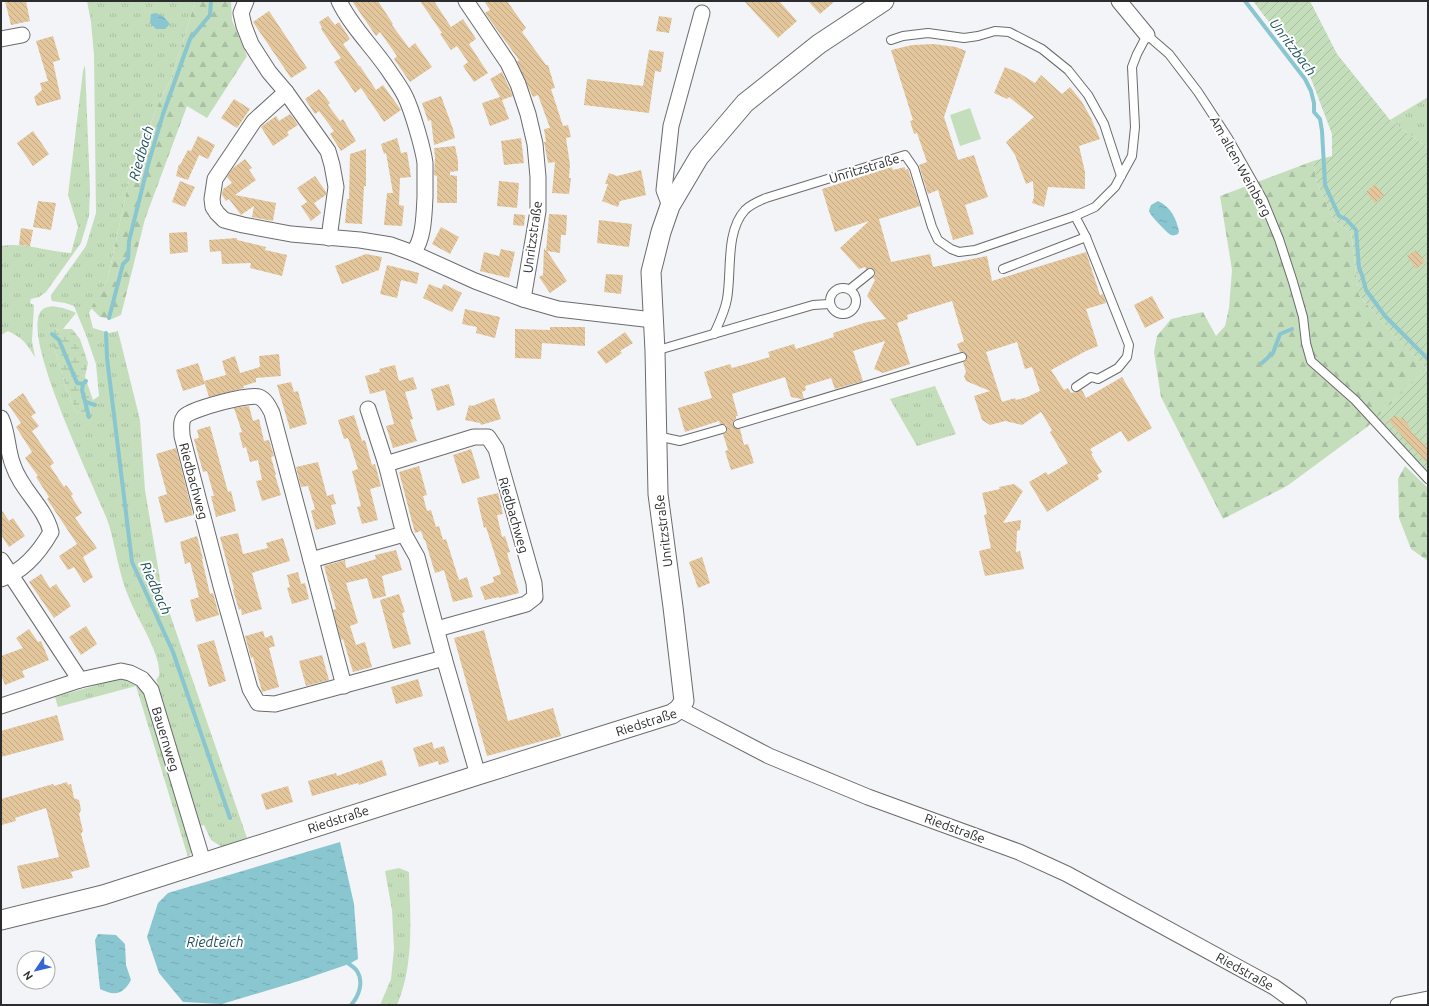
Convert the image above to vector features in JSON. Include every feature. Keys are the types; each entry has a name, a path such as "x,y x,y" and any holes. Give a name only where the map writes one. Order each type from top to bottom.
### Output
{"street":[{"path":"246,1 241,13 251,44 269,72 320,137 328,151 336,187 329,238"},
{"path":"339,1 354,26 402,90 413,118 425,162 425,184 421,233 418,247 413,253"},
{"name":"Unritzstraße","path":"466,1 508,63 521,92 535,144 538,177 538,211 523,299"},
{"name":"Unritzstraße","path":"679,709 684,701 658,494 655,351 651,272 661,232 670,206 699,157 745,103 819,44 884,1"},
{"name":"Am alten Weinberg","path":"1119,1 1146,35"},
{"path":"670,206 664,190 671,126 702,13"},
{"path":"1,39 22,35"},
{"path":"286,92 254,121 215,179 212,199 213,207 224,220 291,234 391,245 413,253 475,281 523,299 558,309 654,320"},
{"name":"Riedbachweg","path":"344,686 272,413 268,404 259,397 249,396 196,410 185,416 181,424 182,436 225,601 250,688 258,703 275,704 344,686 444,658"},
{"path":"368,409 386,464 404,534 417,557 444,658 478,775"},
{"path":"1,418 13,466 17,475 49,521 51,532 45,543 23,568 6,577"},
{"name":"Riedbachweg","path":"386,464 474,437 488,437 496,449 534,583 535,597 526,604 437,628"},
{"path":"311,560 404,534"},
{"path":"1,560 6,577 80,680"},
{"name":"Bauernweg","path":"1,706 80,680 121,671 130,673 142,679 151,690 203,862"},
{"name":"Riedstraße","path":"1,920 103,895 672,714 679,709 769,756 868,797 1019,852 1060,871 1260,980 1299,1005"},
{"path":"1398,1005 1428,999"}],"lane":[{"path":"891,40 903,36 928,33 964,38 995,31 1002,31 1009,32 1042,49 1068,70 1088,94 1104,124 1121,176"},
{"name":"Unritzstraße","path":"714,334 727,300 733,241 738,219 746,209 755,202 766,198 906,155 914,168 932,227 938,240 951,249 959,252 975,250 1075,216 1095,207 1115,187 1132,156 1136,127 1132,67 1146,35"},
{"name":"Am alten Weinberg","path":"1146,35 1169,54 1198,92 1228,138 1263,200 1279,239 1293,282 1303,317 1306,342 1311,361 1355,400 1428,478"},
{"path":"1075,216 1086,237 1129,344 1127,357 1118,368 1098,379 1092,377 1076,387"},
{"path":"1003,269 1086,237"},
{"path":"850,289 870,273"},
{"path":"836,289 850,289 856,300 854,309 850,313 840,314 831,308 829,298 836,289"},
{"path":"655,351 813,305 829,304"},
{"path":"738,424 962,357"},
{"path":"657,436 680,441 722,429"}],"green space":[{"path":"87,1 195,1 171,79 157,107 141,149 139,167 129,180 108,278 89,313 93,328 109,333 118,331 140,420 145,490 162,591 247,838 222,847 211,840 204,825 200,826 156,687 158,684 156,680 159,676 157,658 126,589 109,525 50,381 41,351 37,327 41,311 44,308 63,308 76,313 63,329 54,330 54,347 67,390 76,412 89,415 93,400 99,396 96,364 74,306 52,301 51,298 51,295 86,246 96,213 94,55 91,22"},
{"path":"195,1 231,1 232,20 247,56 207,118 187,106 145,219 121,315 112,319 100,317 91,308 108,278 129,180 139,167 141,149 157,107 171,79"},
{"path":"1253,1 1310,1 1337,54 1390,120 1428,148 1428,472 1377,417 1427,369 1387,328 1359,295 1351,232 1334,221 1317,183 1313,161 1332,156 1332,134 1310,76"},
{"path":"85,65 90,190 89,216 81,243 46,292 39,297 31,299 30,303 34,305 32,341 35,357 27,345 18,336 8,331 1,335 1,246 18,245 71,253 78,227 68,195 83,71"},
{"path":"1428,97 1428,148 1390,120"},
{"path":"970,108 981,139 960,146 950,115"},
{"path":"1313,161 1317,183 1334,221 1351,232 1359,295 1387,328 1427,369 1367,427 1287,486 1223,519 1161,397 1154,352 1157,336 1171,319 1203,312 1216,336 1225,326 1229,308 1232,270 1220,196"},
{"path":"72,329 80,339 88,363 85,377 93,400 89,416 76,412 67,390 54,347 54,330"},
{"path":"935,386 956,434 917,446 890,399"},
{"path":"1405,466 1428,488 1428,561 1411,549 1399,518 1398,479"},
{"path":"118,679 126,680 132,683 138,687 143,693 192,850 188,857 136,686 58,707 55,697"},
{"path":"399,868 409,872 410,939 407,973 397,1005 380,1005 391,979 394,949 392,910 385,871"}],"water":[{"path":"156,13 163,16 170,24 165,29 156,29 150,23 151,14"},
{"path":"1158,201 1163,203 1172,213 1178,226 1178,234 1169,234 1150,213 1149,211 1151,205"},
{"name":"Riedteich","path":"340,842 354,904 358,959 349,964 302,980 222,1004 183,1002 159,973 147,937 158,903 168,893"},
{"path":"98,934 116,935 125,944 126,965 131,980 125,989 118,993 110,993 100,989 95,940"}],"building":[{"path":"5,1 26,1 30,21 11,25"},
{"path":"352,1 378,1 393,24 392,25 409,48 415,43 432,67 410,82 394,59 397,56 380,32 376,36"},
{"path":"420,1 434,1 451,27 463,19 476,39 469,44 488,73 474,82 463,66 468,62 457,46 451,50 440,34 442,33"},
{"path":"484,1 507,1 526,28 522,32 546,65 548,65 555,88 551,89 563,126 568,125 571,137 566,138 570,165 569,178 571,178 569,194 552,193 555,162 548,163 544,142 546,142 544,129 550,128 538,95 533,97 517,62 519,60 485,13 490,10"},
{"path":"744,1 779,1 797,21 778,38"},
{"path":"808,1 835,1 820,14"},
{"path":"269,11 307,68 291,78 253,22"},
{"path":"328,16 335,25 339,22 350,39 343,44 376,90 383,85 401,110 384,122 361,88 355,93 334,62 341,58 321,29 322,28 319,22"},
{"path":"659,16 672,18 669,33 656,31"},
{"path":"53,36 60,60 53,62 61,99 37,106 34,97 42,90 40,83 48,81 36,41"},
{"path":"934,44 956,47 966,51 944,117 958,160 974,155 988,197 965,205 974,234 953,240 938,190 928,194 919,165 927,162 917,133 914,134 910,121 913,120 891,50 912,45"},
{"path":"649,50 664,52 661,72 655,71 649,113 584,105 587,79 643,86"},
{"path":"1005,67 1019,73 1035,83 1041,75 1062,94 1070,87 1082,102 1100,139 1079,146 1085,172 1085,189 1048,187 1044,207 1032,203 1034,197 1033,181 1026,184 1015,155 1006,142 1034,117 1009,97 1007,99 994,93"},
{"path":"502,72 513,96 502,100 509,119 490,126 482,103 500,97 490,79"},
{"path":"319,89 330,103 328,105 340,121 343,119 356,141 341,151 330,134 334,131 319,111 315,114 305,99"},
{"path":"441,96 455,138 434,145 431,120 428,121 422,103"},
{"path":"234,99 250,109 237,128 221,118"},
{"path":"290,114 298,125 287,132 289,135 273,146 261,127 276,116 279,121"},
{"path":"33,131 49,154 33,166 17,143"},
{"path":"198,136 215,145 208,159 199,155 188,180 176,176 179,164 180,165 188,150 191,151"},
{"path":"397,138 401,153 407,152 411,177 400,178 399,205 404,206 402,226 384,225 387,193 393,193 386,153 384,154 381,144"},
{"path":"521,138 524,163 504,165 501,141"},
{"path":"455,146 458,171 450,172 450,175 457,176 457,203 437,203 437,176 434,175 434,148"},
{"path":"366,149 366,186 364,186 362,224 345,223 347,199 349,199 350,154"},
{"path":"245,159 252,168 249,170 256,180 235,195 276,203 273,221 252,217 254,206 241,215 229,199 226,201 222,195 223,189 232,183 227,177 233,168"},
{"path":"892,167 893,170 905,167 905,170 908,169 920,206 879,219 891,262 930,254 933,267 987,256 992,281 1086,252 1100,295 1103,294 1106,303 1086,309 1098,346 1051,370 1064,390 1068,388 1071,393 1082,390 1086,398 1122,377 1152,428 1128,442 1121,431 1090,449 1093,453 1091,454 1102,472 1097,475 1099,479 1047,512 1029,482 1046,472 1048,475 1068,463 1050,432 1052,430 1041,412 1022,425 1005,421 990,425 982,420 974,396 990,391 966,381 964,376 966,372 963,362 966,360 967,356 964,352 960,352 957,344 964,341 952,301 907,315 908,319 897,323 910,364 883,373 874,369 885,341 853,351 863,381 835,389 831,378 805,386 806,390 802,392 804,399 791,397 785,377 732,394 738,416 736,416 736,419 733,422 733,426 736,429 740,429 744,445 748,444 754,463 731,470 725,451 728,450 723,434 726,433 726,425 720,424 719,421 685,432 678,408 712,398 704,372 730,364 732,368 770,357 768,352 794,344 796,349 834,337 833,333 867,322 886,319 867,296 875,280 873,278 875,275 874,270 872,268 866,269 865,267 859,269 840,248 869,221 835,232 822,189","holes":["1017,342 1025,369 1032,367 1040,391 1027,397 1016,400 1015,398 1002,402 986,352"]},
{"path":"641,170 646,195 620,201 618,207 602,201 608,184 605,184 609,173 617,176"},
{"path":"315,176 326,192 326,195 314,203 321,213 311,221 301,206 307,202 297,188"},
{"path":"180,181 195,187 185,207 172,202"},
{"path":"499,181 519,183 517,208 497,206"},
{"path":"1375,184 1384,195 1375,203 1366,192"},
{"path":"38,201 56,203 51,230 33,227"},
{"path":"514,214 525,215 524,226 513,225"},
{"path":"549,214 567,215 566,235 561,235 560,253 547,251 567,281 550,293 539,277 543,275 544,248 546,251"},
{"path":"599,220 632,224 629,247 597,243"},
{"path":"441,227 459,237 450,254 432,244"},
{"path":"21,228 33,230 30,246 19,245"},
{"path":"187,232 188,252 170,254 169,233"},
{"path":"237,238 237,240 266,247 265,250 287,255 282,276 250,268 251,263 222,264 221,251 210,252 209,240"},
{"path":"501,249 515,252 509,278 480,271 484,252 499,256"},
{"path":"1416,250 1425,262 1416,269 1407,256"},
{"path":"366,254 382,257 379,270 342,284 335,266"},
{"path":"387,265 419,273 417,284 401,280 397,298 380,294"},
{"path":"606,274 623,275 621,294 604,292"},
{"path":"429,284 441,289 444,284 462,293 452,312 423,298"},
{"path":"1152,296 1164,318 1145,328 1134,305"},
{"path":"465,309 500,317 495,338 476,333 477,327 462,324"},
{"path":"550,327 585,327 585,346 542,343 541,359 515,358 515,329 550,330"},
{"path":"625,332 633,343 620,351 622,353 606,364 597,352"},
{"path":"279,354 281,376 256,378 256,382 243,386 244,388 209,397 204,381 226,375 222,361 235,356 240,373 260,367 259,356"},
{"path":"198,363 205,384 183,391 176,370"},
{"path":"395,365 399,381 413,377 417,389 405,392 413,419 410,420 417,441 393,448 386,426 394,424 385,390 370,394 365,376 380,372 379,369"},
{"path":"291,382 294,392 298,391 307,424 290,429 277,385"},
{"path":"449,384 455,405 437,411 431,389"},
{"path":"23,393 36,413 31,416 39,426 32,431 54,463 50,466 64,487 66,485 73,494 71,496 82,513 75,518 97,548 83,557 93,577 84,583 74,567 68,570 59,556 77,544 47,499 49,497 36,477 38,476 25,458 32,452 16,427 21,423 8,404"},
{"path":"494,398 501,419 481,425 480,423 465,420 469,405 472,406"},
{"path":"249,406 253,421 259,419 264,441 269,440 274,456 271,457 281,495 262,501 256,481 262,480 258,460 250,462 246,447 243,448 239,433 242,432 234,408"},
{"path":"354,415 362,441 365,440 372,465 375,464 381,486 370,489 378,520 362,524 357,507 361,506 352,471 358,469 348,438 344,439 338,420"},
{"path":"1395,415 1400,419 1402,417 1410,427 1409,429 1428,448 1428,464 1389,421"},
{"path":"210,426 228,492 231,491 236,511 216,517 211,496 214,496 207,471 203,472 194,439 199,438 197,430"},
{"path":"176,448 193,515 165,523 158,497 167,494 156,454"},
{"path":"471,449 480,478 462,484 453,455"},
{"path":"318,462 327,496 333,494 336,504 331,505 336,524 316,530 311,511 315,509 308,486 301,487 296,467"},
{"path":"419,466 427,495 423,496 427,511 431,510 436,527 439,526 443,540 446,539 459,580 467,577 473,597 453,602 444,570 435,573 421,531 415,533 399,472"},
{"path":"1014,484 1023,491 1003,523 1021,520 1020,530 1017,531 1016,552 1020,551 1024,569 985,576 979,551 991,548 984,515 987,514 982,493"},
{"path":"498,493 503,514 497,515 502,537 505,536 510,552 507,553 519,593 485,600 480,587 494,582 493,577 501,574 486,527 484,528 477,498"},
{"path":"1,509 9,521 13,518 25,536 9,547 1,535"},
{"path":"238,533 243,554 268,548 266,543 283,538 290,561 252,573 262,609 242,615 233,590 234,589 220,537"},
{"path":"197,536 210,594 213,593 219,615 196,622 190,600 199,597 190,562 185,564 180,542"},
{"path":"396,550 402,570 382,576 386,596 373,599 367,578 346,583 358,623 350,626 356,645 365,642 372,667 353,672 343,639 341,640 333,610 336,609 324,566 345,560 346,568 376,559 375,555"},
{"path":"702,557 710,583 698,588 689,562"},
{"path":"298,572 301,584 305,583 309,599 292,604 287,588 290,587 287,575"},
{"path":"41,574 50,588 56,584 71,606 54,618 29,582"},
{"path":"399,594 405,612 402,613 411,644 393,649 380,600"},
{"path":"86,626 97,644 81,655 69,637"},
{"path":"29,629 38,642 41,641 49,660 22,671 25,677 5,685 1,675 1,656 23,648 16,638"},
{"path":"484,630 508,721 553,708 561,736 487,756 454,638"},
{"path":"263,631 265,638 272,635 275,646 269,648 279,687 262,692 253,657 251,658 245,636"},
{"path":"214,640 226,681 209,687 197,645"},
{"path":"322,655 329,680 306,686 299,661"},
{"path":"418,679 423,696 396,704 391,687"},
{"path":"57,715 64,740 1,757 1,731"},
{"path":"432,742 434,749 444,746 449,762 439,765 438,761 419,767 413,748"},
{"path":"382,760 387,775 359,785 358,783 312,796 308,781 336,773 337,776"},
{"path":"67,782 68,785 71,784 74,798 79,800 81,810 79,814 83,831 81,834 90,867 71,872 73,878 22,889 17,866 59,857 46,808 15,818 16,821 1,825 1,799 53,784 54,786"},
{"path":"288,786 293,802 266,810 261,794"}],"waterway":[{"name":"Riedbach","path":"109,318 123,264 128,259 129,241 148,165 163,114 190,39 210,15 211,1"},
{"name":"Unritzbach","path":"1245,1 1305,79 1311,91 1314,103 1314,112 1320,119 1322,131 1325,185 1339,216 1346,219 1356,230 1359,268 1366,290 1385,316 1428,359"},
{"path":"1262,363 1273,353 1280,334 1292,329"},
{"name":"Riedbach","path":"106,333 107,358 132,562 173,652 230,818"},
{"path":"52,334 59,340 77,383 83,384"},
{"path":"86,381 83,384 82,390 89,417"},
{"path":"86,402 95,405"},
{"name":"Riedbach","path":"349,964 357,971 360,980 360,989 351,1005"}]}
